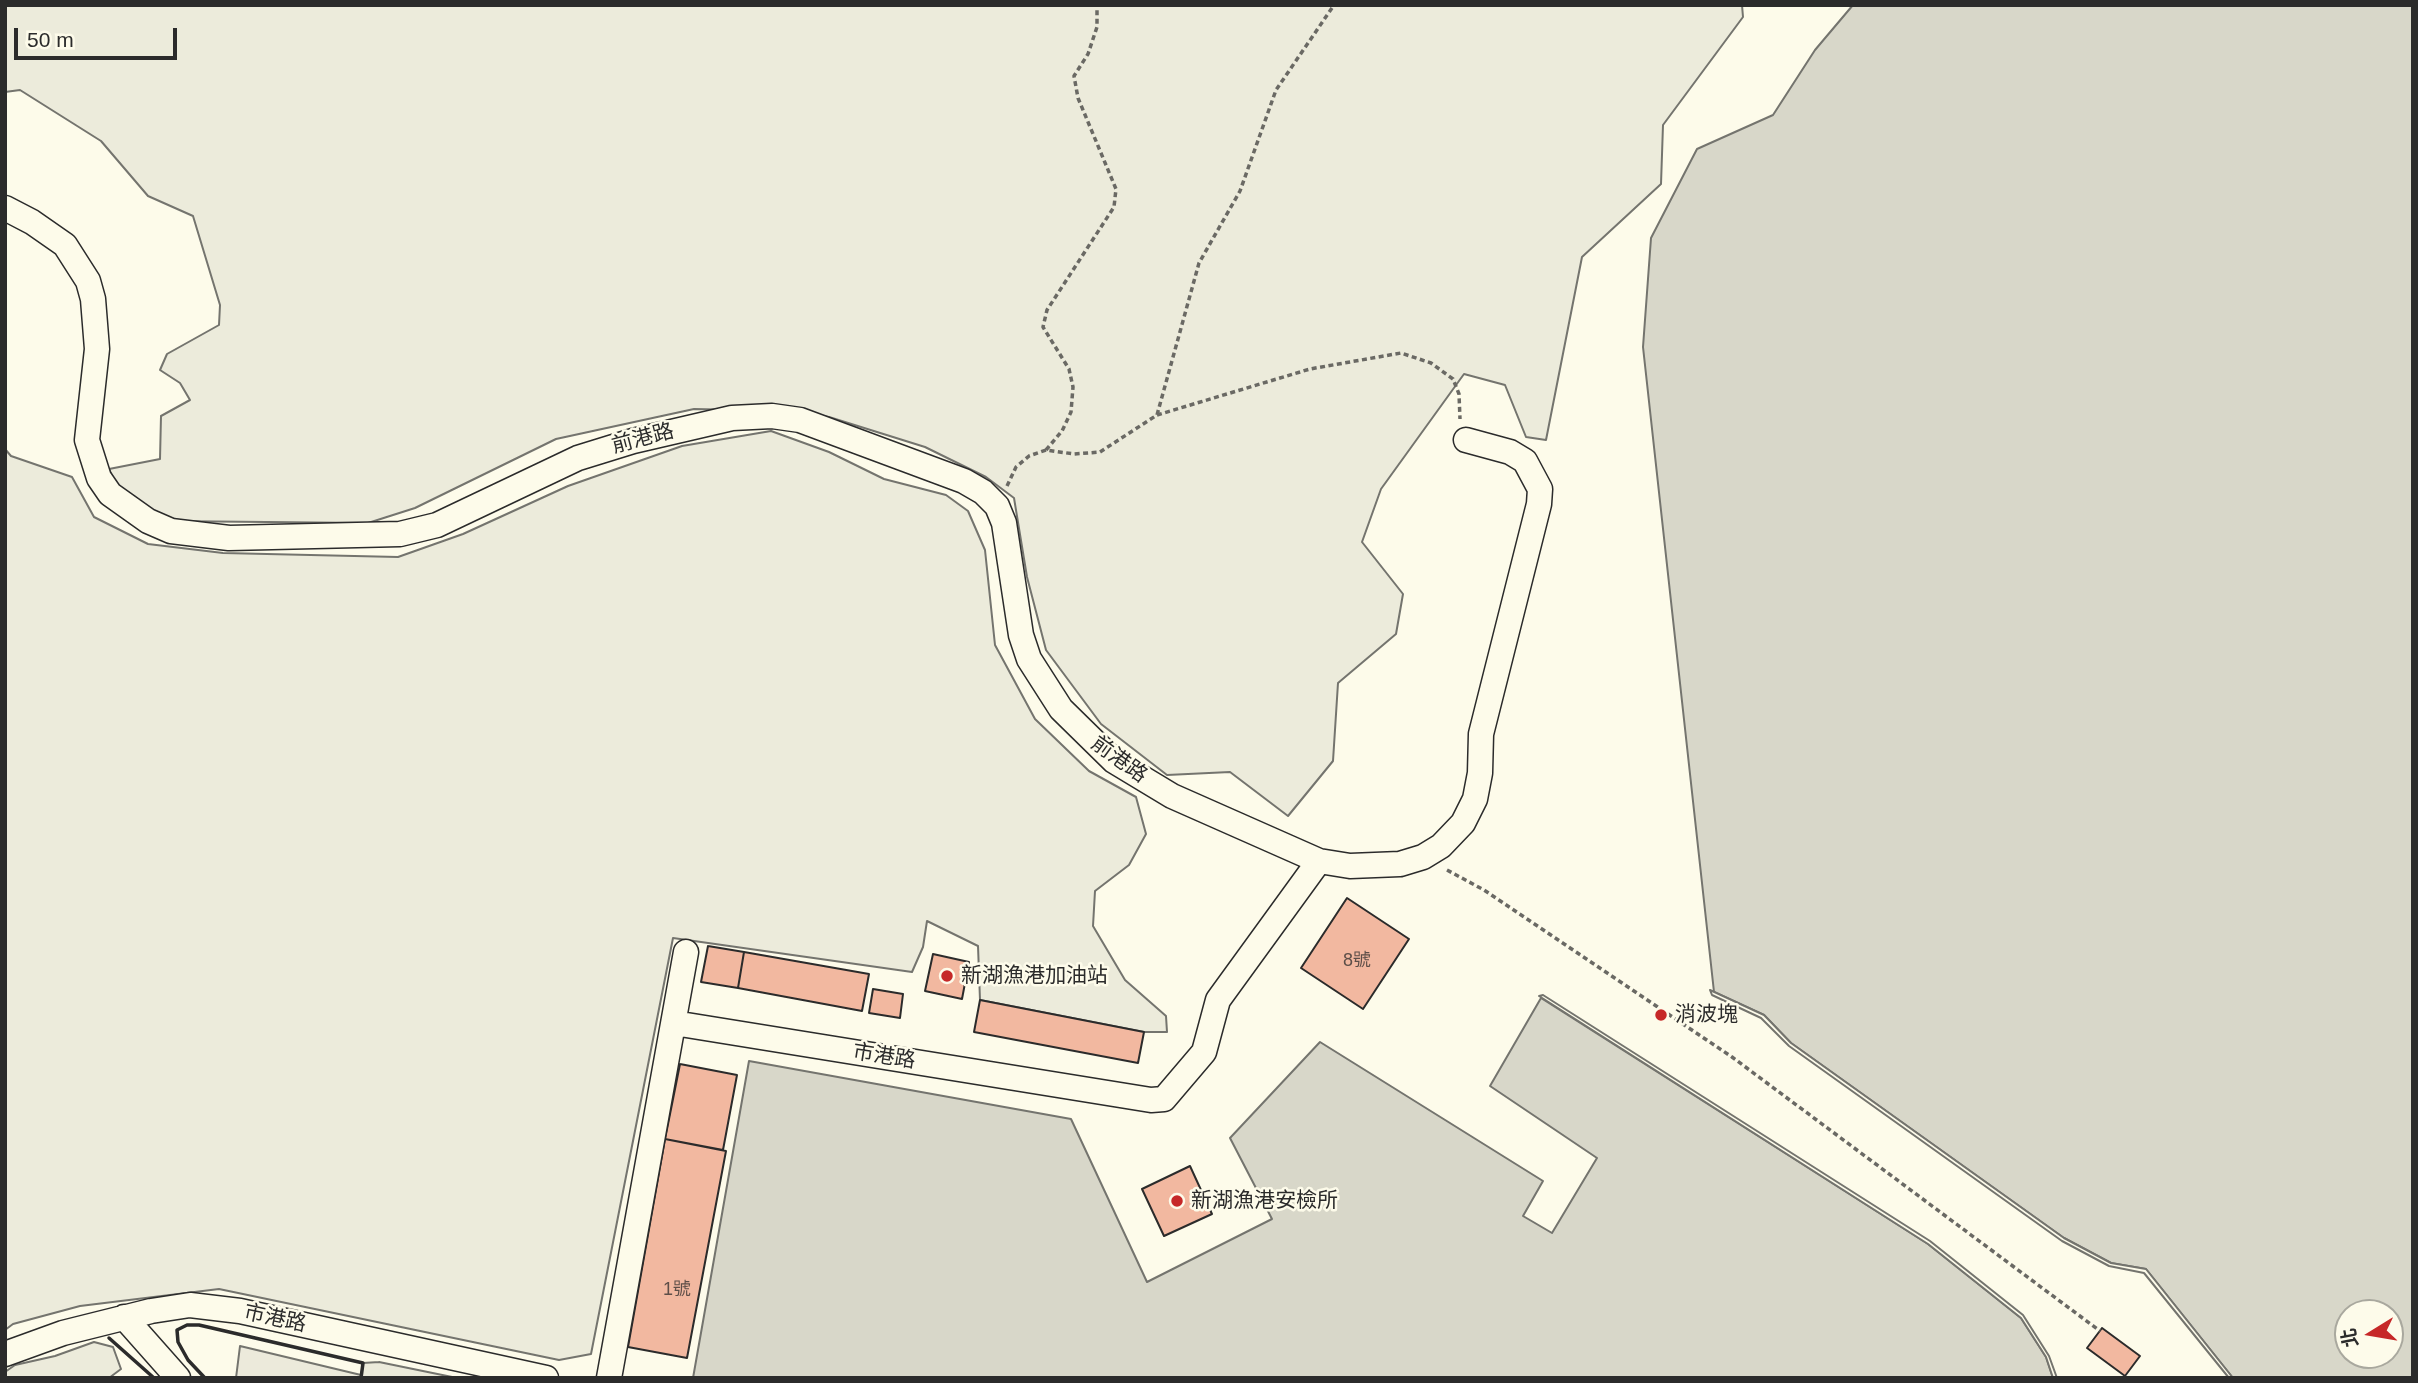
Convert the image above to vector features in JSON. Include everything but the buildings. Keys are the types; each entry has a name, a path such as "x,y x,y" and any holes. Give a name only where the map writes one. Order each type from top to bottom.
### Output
{"street":[{"name":"前港路","path":"5,208 52,234 78,260 93,299 96,325 97,349 87,440 99,478 110,494 148,521 171,531 229,538 400,534 445,521 578,458 701,424 772,416 830,429 964,481 997,506 1004,523 1021,635 1029,659 1061,709 1114,761 1172,796 1319,861 1371,867 1400,864 1423,857"},
{"path":"1423,857 1441,846 1463,823 1475,799 1480,773 1481,734 1539,504 1537,482 1525,461 1510,452 1466,440"},
{"name":"市港路","path":"674,1023 1152,1100 1164,1099 1204,1052 1218,1000 1319,861"},
{"path":"609,1378 686,952"},
{"name":"市港路","path":"5,1354 63,1332 124,1317 190,1306 216,1307 546,1378"},
{"path":"124,1317 178,1378"}],"path":[{"path":"1046,450 1062,431 1071,412 1073,387 1069,369 1043,327 1047,310 1114,206 1116,189 1078,98 1074,76 1088,54 1097,27 1097,5"},
{"path":"1157,415 1199,263 1240,191 1276,90 1334,5"},
{"path":"997,506 1016,467 1029,456 1046,450 1074,454 1100,452 1157,415 1310,369 1401,353 1432,363 1453,379 1459,394 1460,432 1466,440"},
{"path":"1423,857 1484,890 1732,1057 2100,1331"}],"shaded area":[{"path":"5,5 1742,5 1743,17 1663,125 1661,184 1582,257 1546,440 1526,437 1505,385 1464,374 1381,489 1362,542 1403,594 1396,634 1338,683 1333,761 1288,816 1230,772 1167,775 1101,724 1046,650 1027,577 1014,498 986,477 925,447 829,417 789,411 694,409 556,439 415,508 368,523 164,521 121,496 109,469 160,459 161,416 190,400 180,383 160,370 167,354 219,325 220,305 193,216 148,196 101,141 20,90 5,92"},
{"path":"1853,5 2413,5 2413,1378 2233,1378 2146,1269 2111,1263 2064,1238 1791,1043 1764,1015 1714,992 1643,347 1651,238 1697,149 1773,115 1815,50"},
{"path":"771,431 829,452 884,479 946,495 968,511 985,550 995,645 1035,719 1089,771 1136,797 1146,834 1129,865 1095,891 1093,926 1125,980 1166,1016 1167,1032 1144,1032 980,1000 978,946 927,921 923,947 912,972 673,938 591,1354 559,1360 219,1289 80,1306 13,1324 5,1330 5,449 11,456 72,477 94,517 148,544 223,553 398,557 463,534 568,486 682,446"},
{"path":"1541,998 1928,1244 2021,1318 2046,1357 2053,1378 693,1378 749,1061 1071,1119 1147,1282 1272,1219 1230,1138 1320,1042 1543,1181 1523,1216 1552,1233 1597,1158 1490,1086"},
{"path":"94,1342 113,1347 121,1369 109,1378 5,1378 5,1372 15,1365 55,1356"},
{"path":"240,1346 361,1375 361,1378 236,1378"},
{"path":"379,1362 457,1378 361,1378 363,1363"}],"pier":[{"path":"1710,990 1764,1015 1791,1043 2064,1238 2111,1263 2146,1269 2233,1378 2229,1378 2144,1273 2109,1266 2062,1241 1789,1046 1761,1018 1712,995"},
{"path":"1543,995 1930,1241 2023,1315 2049,1356 2057,1378 2053,1378 2046,1357 2021,1318 1928,1244 1539,996"}],"wall":[{"path":"204,1377 188,1360 178,1342 177,1330 187,1325 199,1325 363,1363 361,1378"},
{"path":"109,1338 154,1378"}],"place":[{"name":"新湖漁港加油站","path":"947,976"},
{"name":"消波塊","path":"1661,1015"},
{"name":"新湖漁港安檢所","path":"1177,1201"}]}
